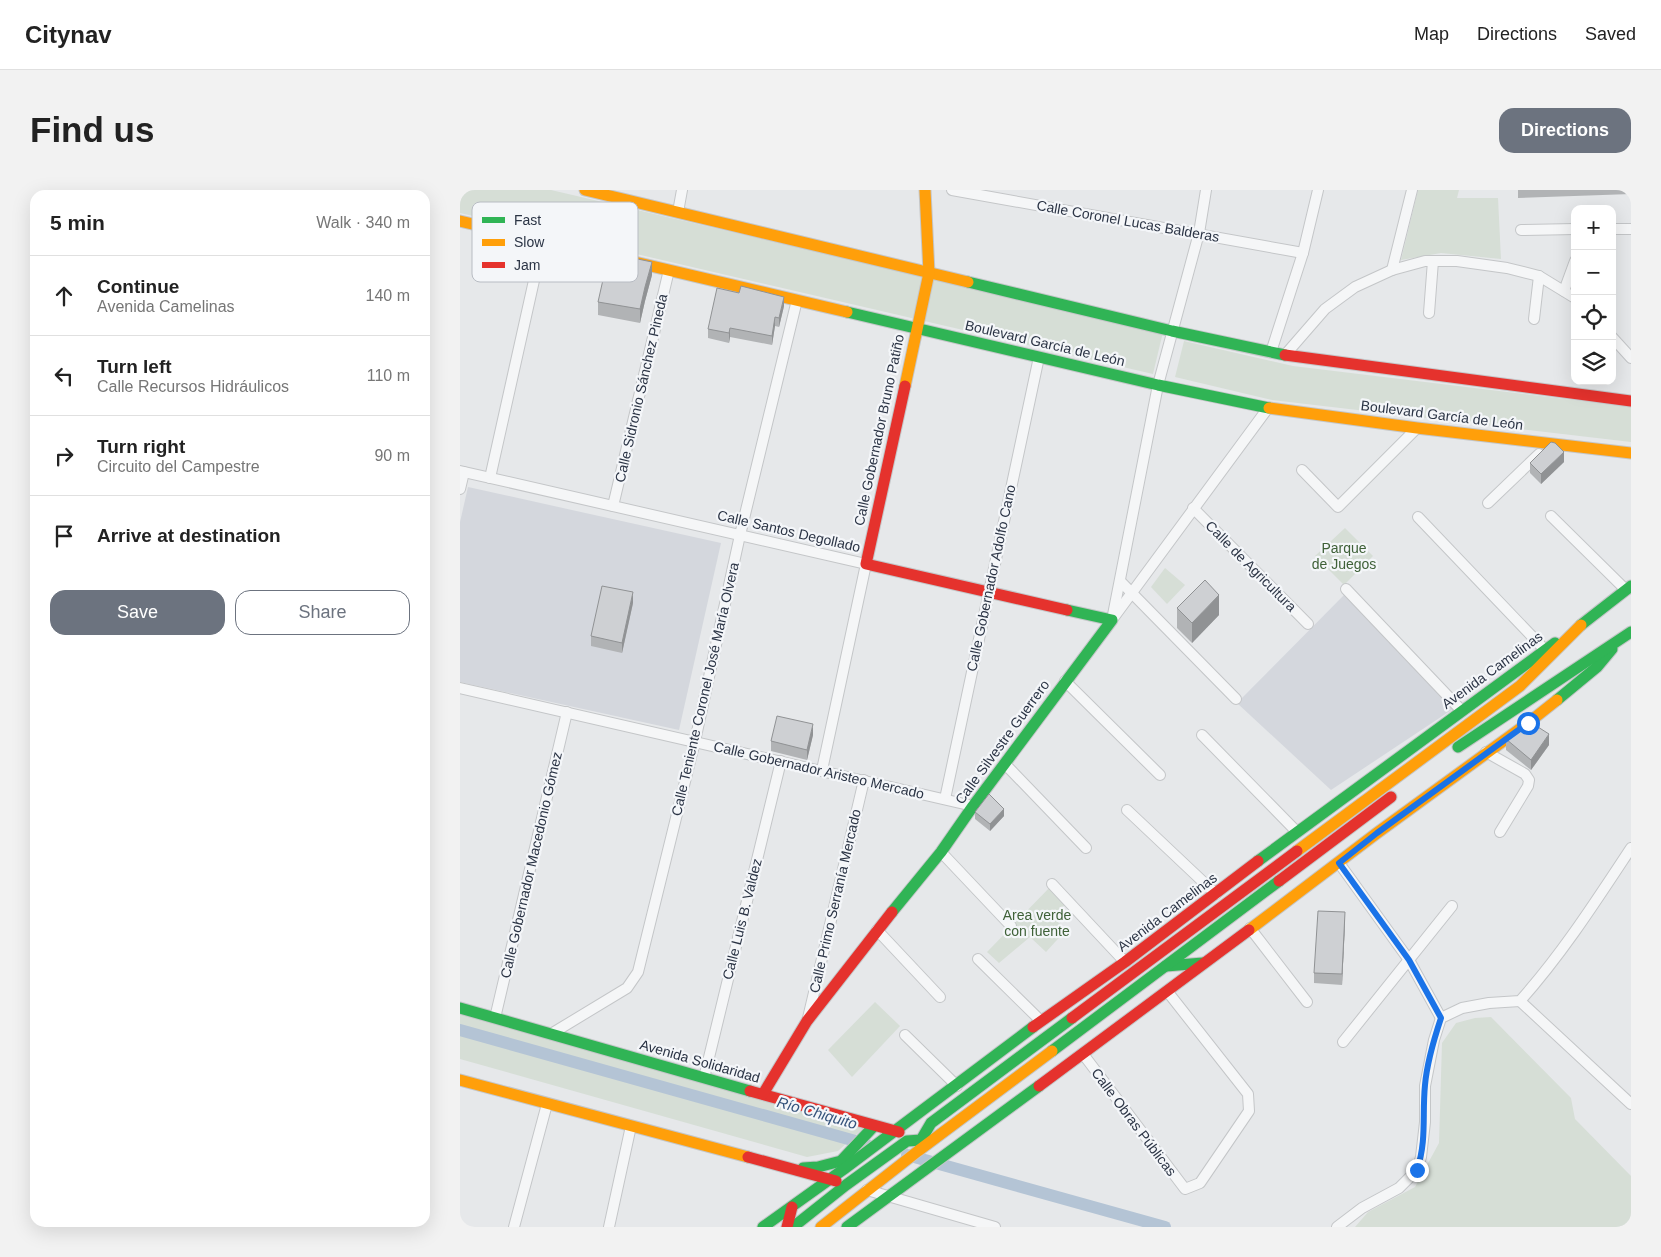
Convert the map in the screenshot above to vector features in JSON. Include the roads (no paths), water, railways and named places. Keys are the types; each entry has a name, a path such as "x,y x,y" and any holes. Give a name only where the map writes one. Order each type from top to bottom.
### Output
{"main road":[{"path":"585,190 636,202"},
{"name":"Calle Gobernador Bruno Patiño","path":"866,564 929,272 925,190"},
{"path":"638,203 1172,331 1284,355 1631,401"},
{"name":"Boulevard García de León","path":"638,263 1158,385 1268,408 1631,454"},
{"name":"Calle Santos Degollado","path":"866,564 1112,620"},
{"name":"Avenida Camelinas","path":"763,1227 830,1179 843,1165 893,1133 1041,1021 1125,962 1297,832 1629,588"},
{"name":"Avenida Camelinas","path":"923,1145 931,1124 1165,948 1520,686 1587,619"},
{"name":"Calle Silvestre Guerrero","path":"763,1094 807,1021 877,930 941,852 1065,681 1112,620"},
{"path":"1446,756 1631,632"},
{"path":"846,1227 1083,1054 1377,833 1528,723 1597,667 1619,640"},
{"name":"Avenida Camelinas","path":"821,1227 923,1145 1400,791"},
{"path":"1141,949 1165,948"},
{"path":"1165,966 1203,964"},
{"name":"Avenida Solidaridad","path":"460,1008 763,1094 893,1133 923,1145"},
{"path":"460,1080 868,1190"},
{"path":"792,1169 843,1165 873,1127"},
{"path":"793,1227 846,1185 907,1141 923,1145"},
{"path":"787,1227 792,1207"}],"street":[{"path":"678,212 682,190"},
{"name":"Calle Coronel Lucas Balderas","path":"952,190 999,194 1304,252"},
{"path":"1112,620 1158,385 1199,233 1206,190"},
{"path":"1272,352 1304,252 1318,190"},
{"path":"1392,270 1412,190"},
{"path":"1521,230 1571,229"},
{"path":"1616,229 1631,229"},
{"path":"1284,355 1325,309 1355,287 1392,270 1425,261 1457,261 1507,268 1539,276 1571,295"},
{"path":"1429,313 1433,261"},
{"name":"Calle Sidronio Sánchez Pineda","path":"614,506 668,270"},
{"path":"1564,291 1571,272"},
{"path":"1534,319 1539,276"},
{"path":"490,478 534,282"},
{"name":"Calle Teniente Coronel José María Olvera","path":"551,1034 627,988 638,972 695,741 740,535 796,300"},
{"path":"1615,340 1631,358"},
{"name":"Calle Gobernador Adolfo Cano","path":"945,799 1038,356"},
{"name":"Calle Silvestre Guerrero","path":"1112,620 1268,408"},
{"path":"1302,470 1338,507 1417,428"},
{"path":"1488,503 1550,444"},
{"path":"460,489 462,471"},
{"name":"Calle Santos Degollado","path":"462,471 866,564"},
{"name":"Calle de Agricultura","path":"1193,508 1308,624"},
{"path":"1551,516 1629,588"},
{"path":"1418,517 1545,650"},
{"name":"Calle Gobernador Bruno Patiño","path":"822,770 866,564"},
{"path":"1120,581 1236,699"},
{"path":"1346,589 1462,711"},
{"path":"1065,681 1160,775"},
{"name":"Calle Gobernador Aristeo Mercado","path":"460,688 973,806"},
{"name":"Calle Gobernador Macedonio Gómez","path":"495,1018 567,712"},
{"path":"1202,735 1297,832"},
{"path":"1486,752 1525,774 1529,780 1528,786 1500,832"},
{"name":"Calle Luis B. Valdez","path":"704,1078 781,761"},
{"path":"1005,764 1086,848"},
{"name":"Calle Primo Serranía Mercado","path":"807,1021 864,780"},
{"path":"1127,810 1216,894"},
{"path":"1520,1001 1569,942 1631,848"},
{"path":"941,852 1011,926"},
{"path":"1336,1227 1362,1208 1398,1188 1417,1170 1421,1157 1425,1122 1425,1086 1434,1040 1441,1018 1409,960 1339,863"},
{"path":"1052,884 1125,962"},
{"path":"1343,1042 1452,906"},
{"path":"1250,928 1307,1002"},
{"path":"877,930 940,997"},
{"path":"978,959 1041,1021"},
{"name":"Calle Obras Públicas","path":"1083,1054 1186,1189 1200,1183 1249,1111 1248,1094 1167,991"},
{"path":"1441,1018 1462,1008 1489,1003 1520,1001 1631,1104"},
{"path":"905,1035 956,1086"},
{"path":"514,1227 547,1104"},
{"path":"609,1227 631,1126"},
{"path":"868,1190 995,1227"}],"waterway":[{"name":"Río Chiquito","path":"460,1030 866,1144"},
{"name":"Río Chiquito","path":"907,1155 1165,1227"}],"park label":[{"name":"Parque de Juegos","path":"1344,556"},
{"name":"Area verde con fuente","path":"1037,924"}]}
